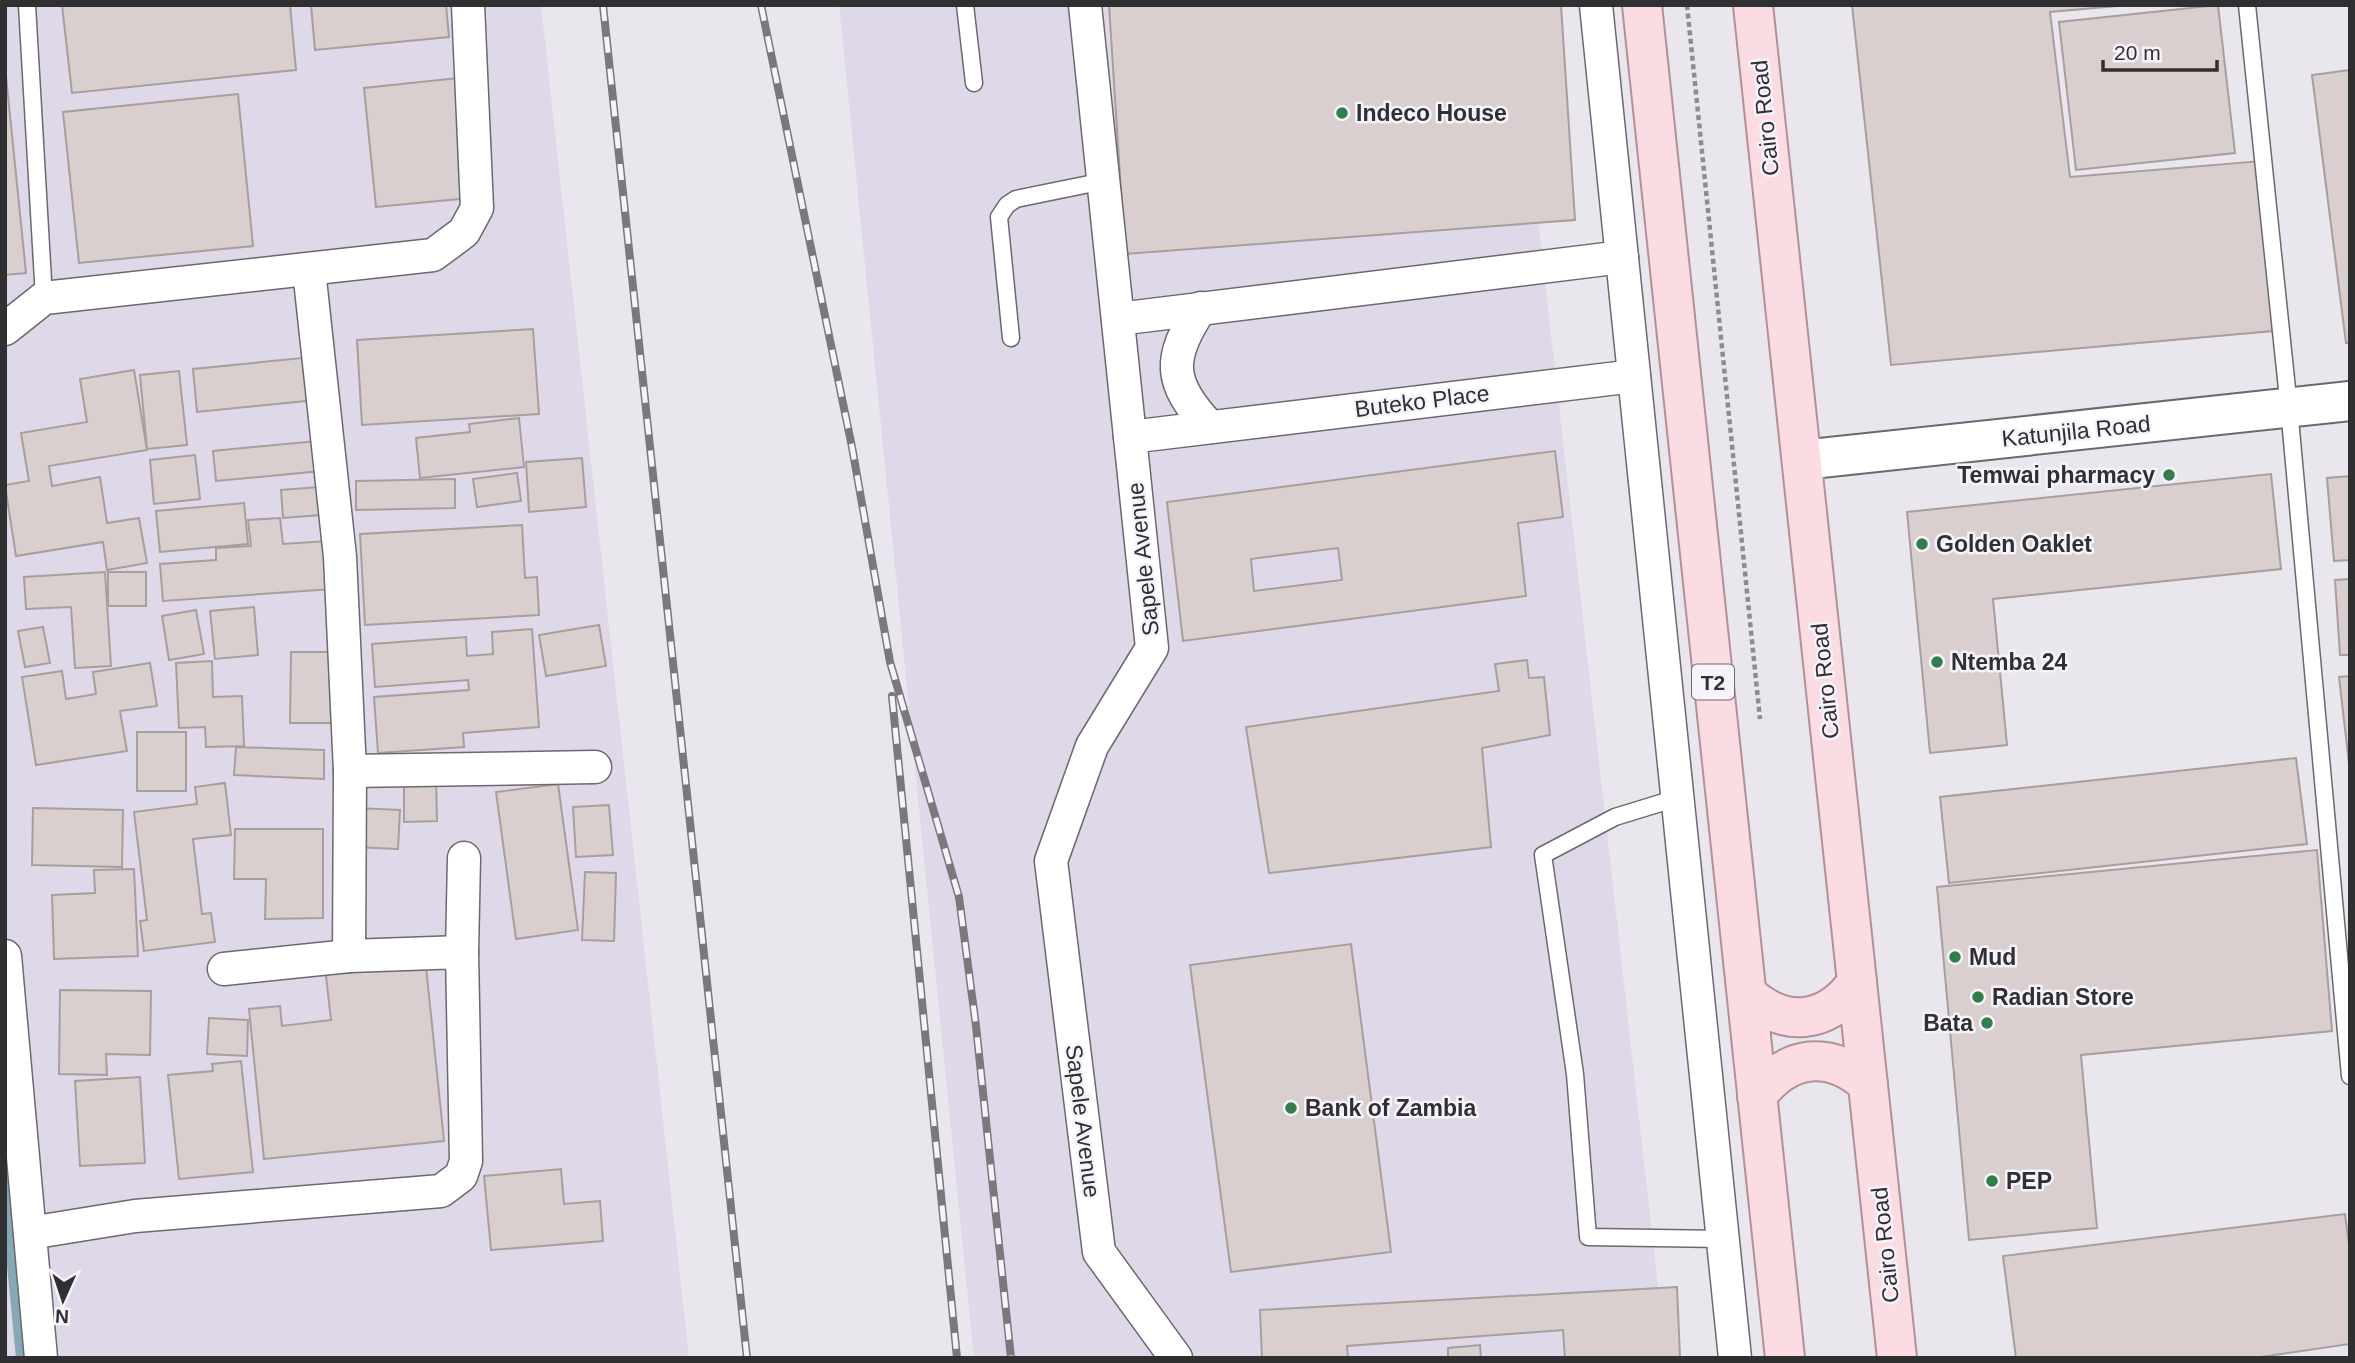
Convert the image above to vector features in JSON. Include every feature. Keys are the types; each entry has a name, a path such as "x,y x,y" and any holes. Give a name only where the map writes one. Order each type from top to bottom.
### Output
{"main road":[{"name":"T2","path":"1642,5 1785,1358"},
{"name":"Cairo Road","path":"1753,5 1897,1358"},
{"path":"1747,994 1772,1012 1802,1017 1834,1007 1857,982"},
{"path":"1758,1096 1778,1073 1806,1061 1840,1065 1868,1084"}],"street":[{"path":"5,329 44,298 433,256 464,232 477,208 468,5"},
{"name":"Sapele Avenue","path":"1086,5 1152,648 1091,747 1051,861 1099,1252 1176,1358"},
{"path":"1596,5 1735,1358"},
{"path":"1609,131 1651,94"},
{"path":"1118,318 1622,257"},
{"path":"309,270 340,557 350,771 349,956"},
{"path":"1201,308 1182,336 1176,370 1187,402 1210,427"},
{"name":"Buteko Place","path":"1130,437 1634,376"},
{"name":"Katunjila Road","path":"1802,460 2350,401"},
{"path":"350,771 595,767"},
{"path":"30,1233 135,1216 441,1191 461,1176 467,1161 461,951 464,858"},
{"path":"1684,858 1734,876"},
{"path":"224,969 349,956 461,951"},
{"path":"5,956 41,1358"}],"lane":[{"path":"27,5 44,298"},
{"path":"965,5 974,83"},
{"path":"2247,5 2289,408 2350,1076"},
{"path":"1011,338 999,217 1007,205 1016,200 1104,181"},
{"path":"1678,798 1615,817 1543,855 1575,1074 1588,1237 1723,1239"}],"path":[{"path":"1687,5 1760,722"}],"shaded area":[{"path":"5,5 541,5 689,1358 7,1358"},
{"path":"839,5 1514,5 1666,1358 974,1358"}],"building":[{"path":"62,5 290,5 296,70 72,93"},
{"path":"311,5 446,5 449,37 315,50"},
{"name":"Indeco House","path":"1109,5 1561,5 1575,220 1125,254"},
{"path":"1852,5 2129,5 2050,12 2070,177 2262,161 2273,331 1891,365"},
{"path":"2218,5 2235,153 2076,170 2059,22"},
{"path":"5,66 26,273 5,275"},
{"path":"2350,70 2350,343 2346,343 2312,75"},
{"path":"458,78 470,198 376,207 364,88"},
{"path":"238,94 253,246 79,263 63,112"},
{"path":"533,329 539,414 362,425 357,340"},
{"path":"312,357 316,400 197,412 193,369"},
{"path":"134,370 147,450 49,466 52,486 100,477 107,523 139,518 147,563 107,570 103,542 16,556 5,485 29,481 21,433 87,422 80,379"},
{"path":"179,371 187,445 147,449 140,375"},
{"path":"519,418 524,467 420,478 416,438 470,432 469,424"},
{"path":"317,441 321,471 216,481 213,451"},
{"path":"1555,451 1563,517 1518,523 1526,596 1183,641 1167,502","holes":["1338,548 1342,580 1254,591 1251,559"]},
{"path":"195,455 200,499 154,504 150,460"},
{"path":"582,458 586,507 529,512 526,462"},
{"path":"517,473 521,501 477,507 473,479"},
{"path":"2271,474 2281,569 1993,599 2007,745 1930,753 1907,512"},
{"path":"2350,476 2350,560 2334,561 2327,478"},
{"path":"455,479 455,508 356,510 356,481"},
{"path":"319,487 321,515 283,518 281,490"},
{"path":"244,503 248,544 160,552 156,511"},
{"path":"280,518 283,544 328,541 332,589 163,601 160,564 216,560 216,548 251,546 248,520"},
{"path":"522,525 525,578 537,577 539,615 365,625 360,534"},
{"path":"105,572 111,666 75,668 71,607 26,609 24,577"},
{"path":"108,572 146,572 146,606 108,606"},
{"path":"2350,579 2350,655 2340,655 2335,580"},
{"path":"254,607 258,655 215,659 210,611"},
{"path":"196,610 204,654 169,660 162,616"},
{"path":"599,625 606,666 546,676 539,635"},
{"path":"43,627 50,663 25,667 18,631"},
{"path":"532,629 539,727 463,733 464,747 378,753 374,697 469,690 468,680 375,687 372,644 466,637 467,656 493,654 492,632"},
{"path":"291,652 332,652 331,723 290,723"},
{"path":"1527,660 1529,678 1544,677 1550,735 1482,748 1491,847 1269,873 1246,727 1499,691 1495,664"},
{"path":"212,661 213,697 242,696 244,746 206,747 205,727 179,728 176,663"},
{"path":"150,663 157,706 120,711 127,751 36,765 22,677 62,671 66,699 96,694 93,672"},
{"path":"2350,676 2350,772 2339,677"},
{"path":"137,732 186,732 186,791 137,791"},
{"path":"236,747 324,750 324,779 234,775"},
{"path":"2296,758 2307,844 1949,883 1940,797"},
{"path":"404,776 436,776 437,821 404,822"},
{"path":"225,783 231,835 193,839 202,914 211,913 215,942 144,951 140,921 147,920 134,812 197,804 195,787"},
{"path":"558,784 578,930 516,939 496,792"},
{"path":"609,805 613,855 576,857 573,807"},
{"path":"33,808 123,810 122,867 32,865"},
{"path":"356,808 400,810 398,849 354,847"},
{"path":"235,829 323,829 323,918 265,919 266,879 234,879"},
{"path":"2317,850 2332,1031 2081,1055 2097,1228 1969,1240 1937,887"},
{"path":"134,869 138,956 54,959 52,895 95,893 94,870"},
{"path":"585,872 616,873 614,941 582,940"},
{"name":"Bank of Zambia","path":"1351,944 1391,1252 1231,1272 1190,965"},
{"path":"425,957 444,1141 264,1159 249,1009 280,1006 282,1026 331,1020 325,967"},
{"path":"60,990 151,991 150,1055 106,1054 107,1075 59,1074"},
{"path":"209,1018 248,1020 247,1056 207,1054"},
{"path":"241,1061 253,1172 179,1179 168,1075 213,1071 212,1064"},
{"path":"140,1077 145,1163 80,1166 75,1081"},
{"path":"561,1169 564,1204 600,1201 603,1241 491,1250 484,1176"},
{"path":"2345,1214 2350,1252 2350,1344 2254,1358 2016,1358 2003,1256"},
{"path":"1677,1287 1680,1358 1565,1358 1563,1330 1347,1346 1348,1358 1262,1358 1260,1310"},
{"path":"1480,1345 1481,1358 1448,1358 1448,1348"}],"waterway":[{"path":"5,1183 22,1358"}],"railway":[{"path":"603,5 747,1358"},
{"path":"761,5 852,447 890,662 959,897 976,1026 1011,1358"},
{"path":"892,696 957,1358"}],"place":[{"name":"Indeco House","path":"1342,113"},
{"name":"Temwai pharmacy","path":"2169,475"},
{"name":"Golden Oaklet","path":"1922,544"},
{"name":"Ntemba 24","path":"1937,662"},
{"name":"Mud","path":"1955,957"},
{"name":"Radian Store","path":"1978,997"},
{"name":"Bata","path":"1987,1023"},
{"name":"Bank of Zambia","path":"1291,1108"},
{"name":"PEP","path":"1992,1181"}]}
